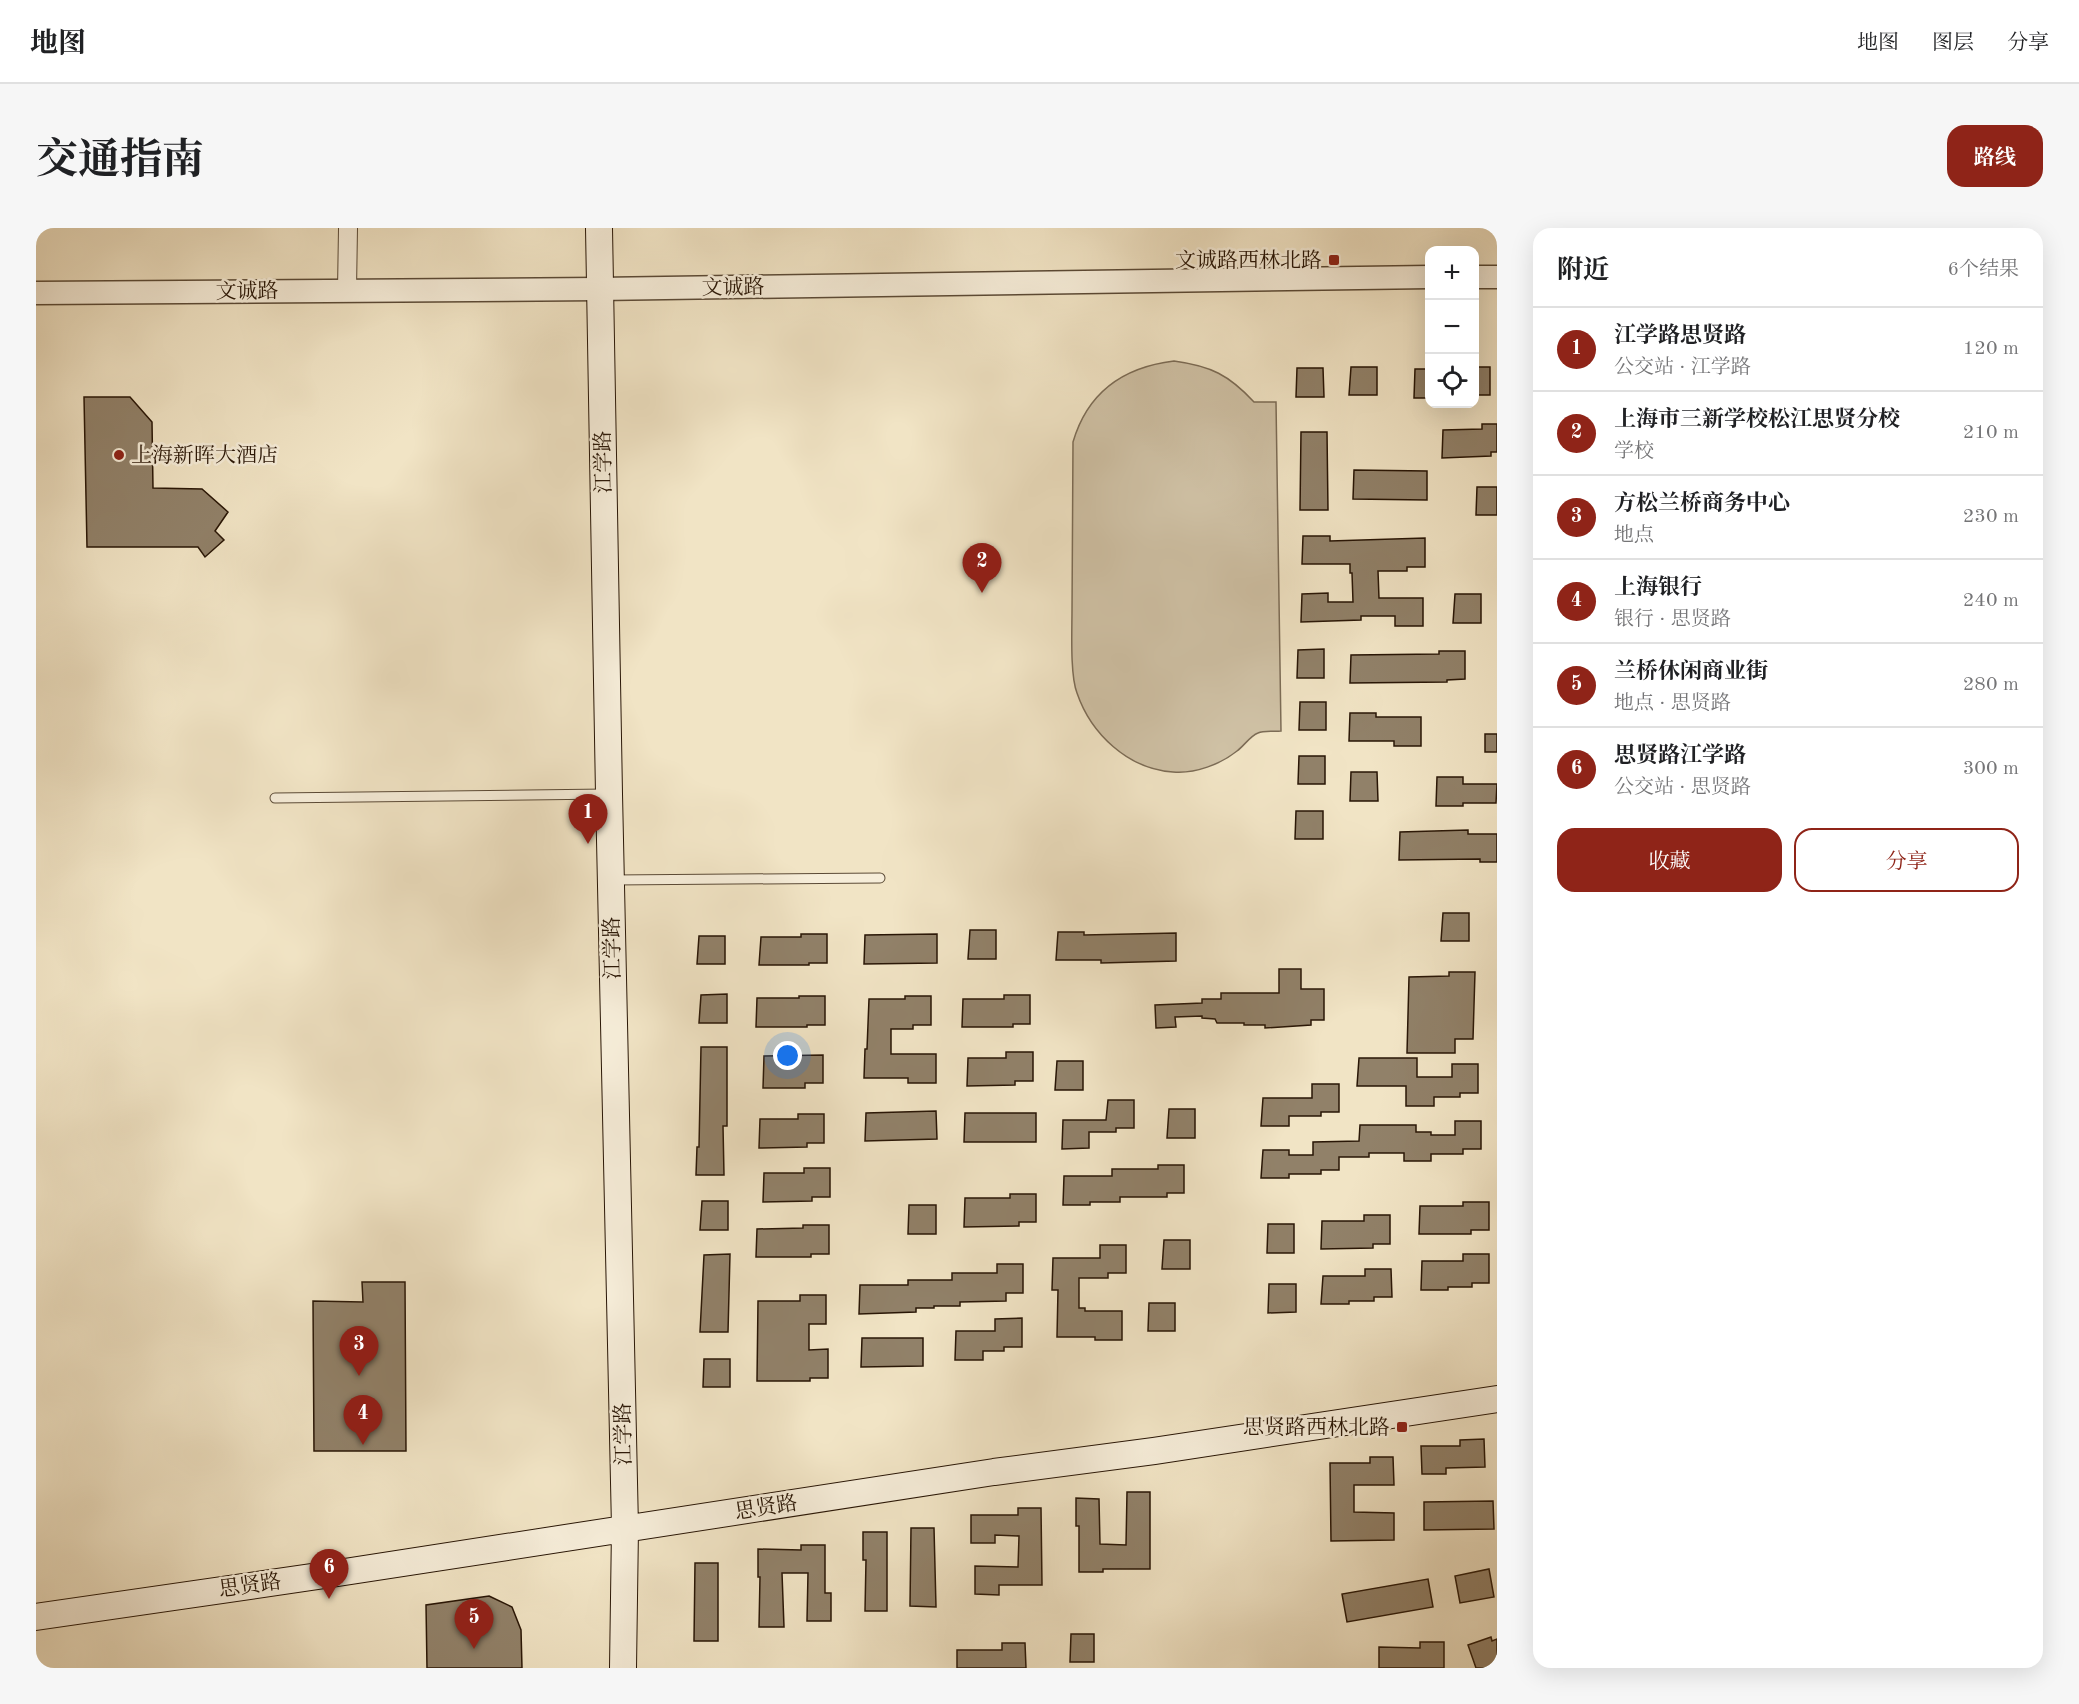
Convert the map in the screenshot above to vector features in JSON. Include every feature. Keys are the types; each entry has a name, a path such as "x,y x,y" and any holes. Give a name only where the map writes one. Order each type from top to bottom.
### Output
{"main road":[{"name":"江学路","path":"599,228 610,880 625,1528 623,1668"},
{"name":"思贤路","path":"36,1617 1497,1399"}],"street":[{"path":"347,290 348,228"},
{"name":"文诚路","path":"36,293 599,289 1425,277"},
{"path":"1479,277 1497,277"}],"lane":[{"path":"275,798 609,794"},
{"path":"610,880 880,878"}],"shaded area":[{"path":"1174,361 1218,373 1236,385 1254,402 1276,402 1281,731 1258,733 1223,760 1199,770 1181,772 1141,764 1113,747 1102,735 1083,708 1077,693 1072,653 1073,442 1088,409 1110,385 1139,369"}],"building":[{"path":"1351,367 1377,367 1377,395 1349,395"},
{"path":"1479,367 1490,367 1490,395 1479,395"},
{"path":"1297,368 1323,368 1324,397 1296,397"},
{"path":"1415,369 1425,369 1425,398 1414,398"},
{"name":"上海新晖大酒店","path":"84,397 130,397 152,422 153,488 202,489 228,512 215,531 224,540 205,557 198,547 87,547"},
{"path":"1482,424 1497,424 1497,452 1491,452 1491,456 1442,458 1443,430 1482,429"},
{"path":"1301,432 1327,432 1328,510 1300,510"},
{"path":"1354,470 1427,471 1427,500 1353,499"},
{"path":"1477,487 1497,487 1497,515 1476,515"},
{"path":"1303,536 1330,536 1330,541 1425,538 1425,567 1407,567 1407,571 1378,571 1379,598 1423,598 1423,626 1395,626 1395,616 1361,616 1361,620 1301,622 1302,594 1328,593 1328,602 1353,602 1350,564 1302,564"},
{"path":"1455,594 1481,594 1481,623 1453,623"},
{"path":"1324,649 1324,678 1297,678 1298,650"},
{"path":"1439,651 1465,651 1465,679 1447,680 1447,682 1350,683 1351,655 1439,654"},
{"path":"1300,702 1326,702 1326,730 1299,730"},
{"path":"1350,713 1376,713 1376,717 1421,717 1421,746 1394,746 1394,741 1349,741"},
{"path":"1485,734 1497,734 1497,752 1485,752"},
{"path":"1299,756 1325,756 1325,784 1298,784"},
{"path":"1351,772 1377,772 1378,801 1350,801"},
{"path":"1437,777 1463,777 1463,784 1497,784 1496,803 1436,806"},
{"path":"1296,811 1323,811 1323,839 1295,839"},
{"path":"1468,830 1468,834 1497,834 1497,862 1480,862 1480,859 1399,860 1400,832"},
{"path":"1443,913 1469,913 1469,941 1441,941"},
{"path":"970,930 996,930 996,959 968,959"},
{"path":"1058,932 1084,932 1084,935 1176,933 1176,961 1101,963 1101,960 1056,960"},
{"path":"801,934 827,934 827,963 759,965 761,937 801,937"},
{"path":"937,934 937,963 864,964 865,935"},
{"path":"699,936 725,936 725,964 697,964"},
{"path":"1279,969 1301,969 1301,989 1324,989 1324,1020 1311,1020 1311,1025 1265,1028 1265,1025 1217,1023 1215,1019 1202,1018 1202,1016 1175,1017 1176,1027 1156,1028 1155,1005 1202,1003 1202,999 1221,999 1221,993 1279,993"},
{"path":"1449,972 1475,972 1473,1039 1455,1039 1455,1053 1407,1053 1409,977 1449,976"},
{"path":"727,994 727,1023 699,1023 701,995"},
{"path":"1004,995 1030,995 1030,1024 1013,1024 1013,1027 962,1027 963,999 1004,999"},
{"path":"799,996 825,996 825,1025 756,1027 757,998 799,998"},
{"path":"905,996 931,996 931,1025 913,1025 913,1029 891,1029 891,1054 936,1054 936,1083 908,1083 908,1078 864,1078 869,999 905,999"},
{"path":"701,1047 727,1047 727,1126 723,1126 724,1175 696,1175 697,1147 699,1147"},
{"path":"1006,1052 1033,1052 1033,1081 1015,1081 1015,1085 967,1086 968,1058 1006,1058"},
{"path":"823,1055 823,1083 805,1083 805,1088 763,1088 764,1056"},
{"path":"1359,1058 1417,1058 1417,1077 1452,1077 1452,1064 1478,1064 1478,1093 1460,1093 1460,1097 1434,1097 1434,1106 1406,1106 1406,1086 1357,1086"},
{"path":"1057,1061 1083,1061 1083,1090 1055,1090"},
{"path":"1312,1084 1339,1084 1339,1112 1321,1112 1321,1116 1289,1116 1289,1126 1261,1126 1263,1098 1312,1098"},
{"path":"1108,1100 1134,1100 1134,1128 1116,1128 1116,1132 1089,1132 1089,1148 1062,1149 1063,1120 1106,1120"},
{"path":"1169,1109 1195,1109 1195,1138 1167,1138"},
{"path":"936,1111 937,1139 865,1141 866,1113"},
{"path":"965,1113 1036,1113 1036,1142 964,1142"},
{"path":"798,1114 824,1114 824,1143 807,1143 807,1147 759,1148 760,1119 798,1119"},
{"path":"1455,1121 1481,1121 1481,1149 1463,1149 1463,1154 1431,1154 1431,1161 1404,1161 1404,1153 1369,1153 1369,1157 1339,1157 1339,1170 1321,1170 1321,1174 1289,1174 1289,1178 1261,1178 1263,1150 1289,1150 1289,1155 1313,1155 1313,1142 1359,1141 1360,1125 1416,1125 1416,1132 1431,1132 1431,1135 1455,1135"},
{"path":"1158,1165 1184,1165 1184,1193 1167,1193 1167,1197 1120,1197 1120,1202 1090,1202 1090,1205 1063,1205 1064,1176 1112,1176 1112,1169 1158,1169"},
{"path":"804,1168 830,1168 830,1197 812,1197 812,1201 763,1202 764,1173 804,1173"},
{"path":"1010,1194 1036,1194 1036,1222 1019,1222 1019,1226 964,1227 965,1198 1010,1198"},
{"path":"702,1201 728,1201 728,1230 700,1230"},
{"path":"1463,1202 1489,1202 1489,1230 1471,1230 1471,1234 1419,1234 1420,1206 1463,1206"},
{"path":"909,1205 936,1205 936,1234 908,1234"},
{"path":"1364,1215 1390,1215 1390,1244 1373,1244 1373,1248 1321,1249 1322,1221 1364,1221"},
{"path":"1268,1224 1294,1224 1294,1253 1267,1253"},
{"path":"803,1225 829,1225 829,1254 811,1254 811,1257 756,1257 757,1229 803,1228"},
{"path":"1164,1240 1190,1240 1190,1269 1162,1269"},
{"path":"1100,1245 1126,1245 1126,1273 1108,1273 1108,1278 1079,1278 1079,1308 1085,1308 1085,1311 1122,1311 1122,1340 1057,1337 1058,1290 1052,1290 1053,1258 1100,1258"},
{"path":"730,1254 728,1332 700,1332 704,1255"},
{"path":"1463,1254 1489,1254 1489,1283 1472,1283 1472,1287 1448,1287 1448,1290 1421,1290 1422,1261 1463,1261"},
{"path":"997,1264 1023,1264 1023,1293 1006,1293 1006,1301 960,1302 960,1306 916,1308 916,1312 859,1314 860,1285 908,1285 908,1280 952,1280 952,1273 997,1273"},
{"path":"1365,1269 1391,1269 1392,1297 1374,1297 1374,1301 1349,1301 1349,1304 1321,1304 1323,1276 1365,1276"},
{"path":"362,1282 405,1282 406,1451 314,1451 313,1301 363,1302"},
{"path":"1269,1284 1296,1284 1296,1312 1268,1313"},
{"path":"800,1295 826,1295 826,1324 809,1324 809,1350 828,1349 828,1378 810,1378 810,1381 757,1381 758,1301 800,1301"},
{"path":"1149,1303 1175,1303 1175,1331 1148,1331"},
{"path":"1022,1318 1022,1347 1004,1347 1004,1351 983,1351 983,1360 955,1360 956,1331 995,1331 995,1319"},
{"path":"862,1338 923,1338 923,1366 861,1367"},
{"path":"704,1359 730,1359 730,1387 703,1387"},
{"path":"1484,1439 1485,1467 1446,1468 1446,1474 1422,1474 1421,1446 1460,1446 1460,1440"},
{"path":"1370,1457 1393,1457 1394,1485 1354,1485 1354,1512 1394,1513 1394,1540 1331,1541 1330,1463 1370,1463"},
{"path":"1127,1492 1150,1492 1150,1569 1103,1569 1103,1572 1079,1572 1079,1526 1076,1526 1076,1498 1099,1499 1100,1544 1126,1545"},
{"path":"1493,1501 1494,1529 1424,1530 1424,1502"},
{"path":"1018,1508 1041,1508 1042,1585 999,1585 999,1595 975,1594 975,1566 1018,1567 1019,1536 995,1535 995,1543 971,1543 971,1515 1018,1515"},
{"path":"911,1528 934,1528 936,1607 910,1606"},
{"path":"863,1532 887,1532 887,1611 865,1611 866,1560 863,1560"},
{"path":"801,1545 825,1545 825,1593 831,1593 831,1621 807,1621 808,1573 782,1573 784,1627 759,1627 758,1549 801,1550"},
{"path":"695,1563 718,1563 718,1641 694,1641"},
{"path":"1489,1569 1494,1597 1460,1603 1455,1576"},
{"path":"1428,1579 1433,1607 1347,1622 1342,1594"},
{"path":"489,1596 512,1607 521,1630 522,1668 427,1668 426,1605"},
{"path":"1071,1634 1094,1634 1094,1662 1070,1662"},
{"path":"1491,1637 1492,1641 1497,1639 1497,1665 1476,1668 1468,1645"},
{"path":"1420,1642 1444,1642 1444,1668 1379,1668 1379,1647 1420,1648"},
{"path":"1002,1643 1025,1643 1026,1668 957,1668 957,1650 1002,1650"}],"place":[{"name":"文诚路西林北路","path":"1334,260"},
{"name":"上海新晖大酒店","path":"119,455"},
{"name":"上海市三新学校松江思贤分校","path":"982,593"},
{"name":"江学路思贤路","path":"588,844"},
{"name":"方松兰桥商务中心","path":"359,1376"},
{"name":"思贤路西林北路","path":"1402,1427"},
{"name":"上海银行","path":"363,1445"},
{"name":"思贤路江学路","path":"329,1599"},
{"name":"兰桥休闲商业街","path":"474,1649"}]}
